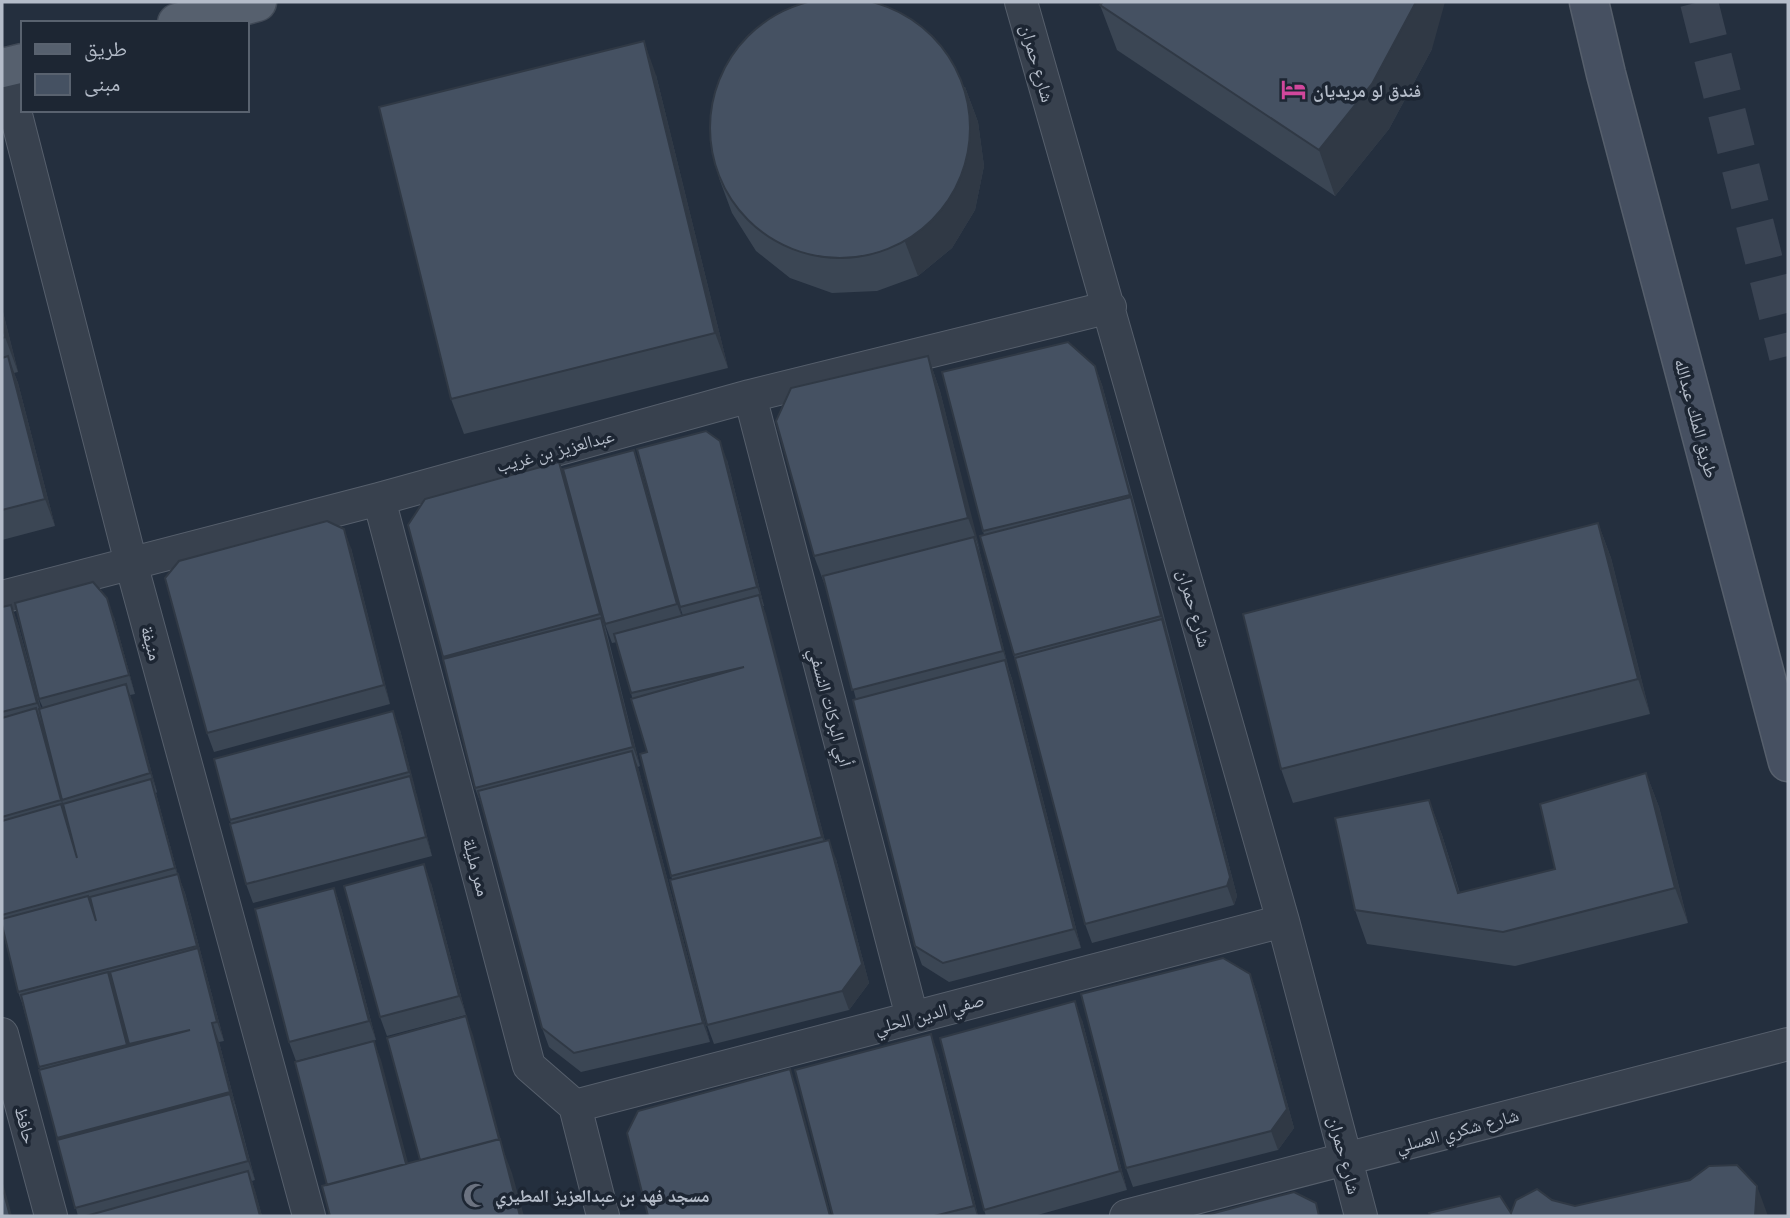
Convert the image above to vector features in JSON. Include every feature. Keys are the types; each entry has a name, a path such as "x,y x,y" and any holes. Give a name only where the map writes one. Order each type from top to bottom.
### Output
{"main road":[{"path":"185,21 257,2"},
{"path":"1576,2 1606,74"},
{"path":"1584,2 1606,74"},
{"path":"1590,2 1606,74"},
{"name":"طريق الملك عبدالله","path":"1606,74 1788,762"}],"street":[{"name":"شارع حمران","path":"1021,2 1283,921 1361,1216"},
{"name":"منيفة","path":"10,66 13,149 131,564 309,1216"},
{"name":"عبدالعزيز بن غريب","path":"2,597 379,499 750,396 1110,307"},
{"name":"أبي البركات النسفي","path":"750,396 912,1017"},
{"name":"ممر مليلة","path":"379,499 529,1066 575,1106"},
{"name":"صفي الدين الحلي","path":"575,1106 1283,921"},
{"name":"حافظ","path":"2,1034 51,1216"},
{"name":"شارع شكري العسلي","path":"1126,1216 1788,1044"},
{"path":"575,1106 603,1216"}],"building":[{"path":"821,-1 859,-1 878,3 923,27 941,45 955,67 965,90 970,115 970,141 965,166 941,211 923,229 901,243 878,253 853,258 827,258 802,253 757,229 739,211 725,189 715,166 710,141 710,115 715,90 739,45 757,27 779,13 802,3"},
{"name":"فندق لو مريديان","path":"1103,2 1416,2 1372,84 1319,150 1100,5"},
{"path":"644,41 715,333 451,399 379,107"},
{"path":"1068,342 1095,366 1130,495 983,531 942,372"},
{"path":"8,356 45,499 2,510 2,358"},
{"path":"928,356 968,518 814,556 776,421 791,388"},
{"path":"706,431 720,441 757,587 680,607 637,449"},
{"path":"634,450 677,604 605,624 563,469"},
{"path":"559,462 600,614 443,657 408,525 425,499"},
{"path":"1131,497 1161,616 1014,655 980,536"},
{"path":"327,521 344,529 384,685 207,733 165,578 179,561"},
{"path":"1598,523 1638,679 1281,769 1243,614"},
{"path":"974,537 1003,651 852,690 823,576"},
{"path":"93,582 107,598 129,675 39,699 15,603"},
{"path":"759,595 822,837 671,876 640,754 647,752 631,699 744,667 631,693 614,634"},
{"path":"11,605 37,703 2,712 2,607"},
{"path":"601,618 633,747 475,788 443,659"},
{"path":"1162,619 1230,877 1227,886 1085,924 1015,658"},
{"path":"1005,660 1074,929 943,963 915,946 853,700"},
{"path":"126,684 150,773 62,800 39,709"},
{"path":"36,708 61,800 2,817 2,718"},
{"path":"393,711 409,772 230,820 214,759"},
{"path":"632,751 703,1023 574,1053 542,1028 478,791"},
{"path":"1646,773 1675,888 1503,932 1355,910 1335,818 1429,800 1458,893 1555,869 1540,804"},
{"path":"410,776 426,837 246,884 230,824"},
{"path":"151,779 175,868 2,915 2,821 61,804 77,858 63,804"},
{"path":"829,840 862,964 842,991 707,1025 670,880"},
{"path":"424,864 459,996 380,1017 344,886"},
{"path":"178,874 197,946 18,992 2,919 88,896 96,921 90,897"},
{"path":"334,888 369,1021 289,1042 255,909"},
{"path":"198,948 217,1022 212,1023 230,1092 57,1138 39,1070 190,1030 129,1044 110,972"},
{"path":"1223,958 1250,974 1287,1109 1271,1131 1126,1168 1081,994"},
{"path":"108,972 127,1045 39,1067 21,995"},
{"path":"1075,1001 1120,1171 984,1210 940,1038"},
{"path":"466,1016 499,1139 420,1160 387,1038"},
{"path":"931,1034 974,1206 934,1216 833,1216 795,1070"},
{"path":"374,1041 406,1164 327,1185 295,1062"},
{"path":"790,1069 830,1216 648,1216 627,1133 638,1111"},
{"path":"230,1094 248,1161 75,1208 57,1140"},
{"path":"500,1139 520,1216 330,1216 322,1186"},
{"path":"1737,1165 1757,1186 1755,1216 1430,1216 1429,1213 1500,1196 1511,1213 1516,1200 1537,1189 1552,1200 1575,1206 1690,1180 1709,1166"},
{"path":"248,1171 260,1216 86,1216"},
{"path":"2,1186 10,1216 2,1216"},
{"path":"1294,1192 1316,1203 1319,1216 1203,1216"}],"tunnel":[{"path":"1699,2 1788,356"}],"place":[{"name":"فندق لو مريديان","path":"1293,90"},
{"name":"مسجد فهد بن عبدالعزيز المطيري","path":"475,1195"}]}
